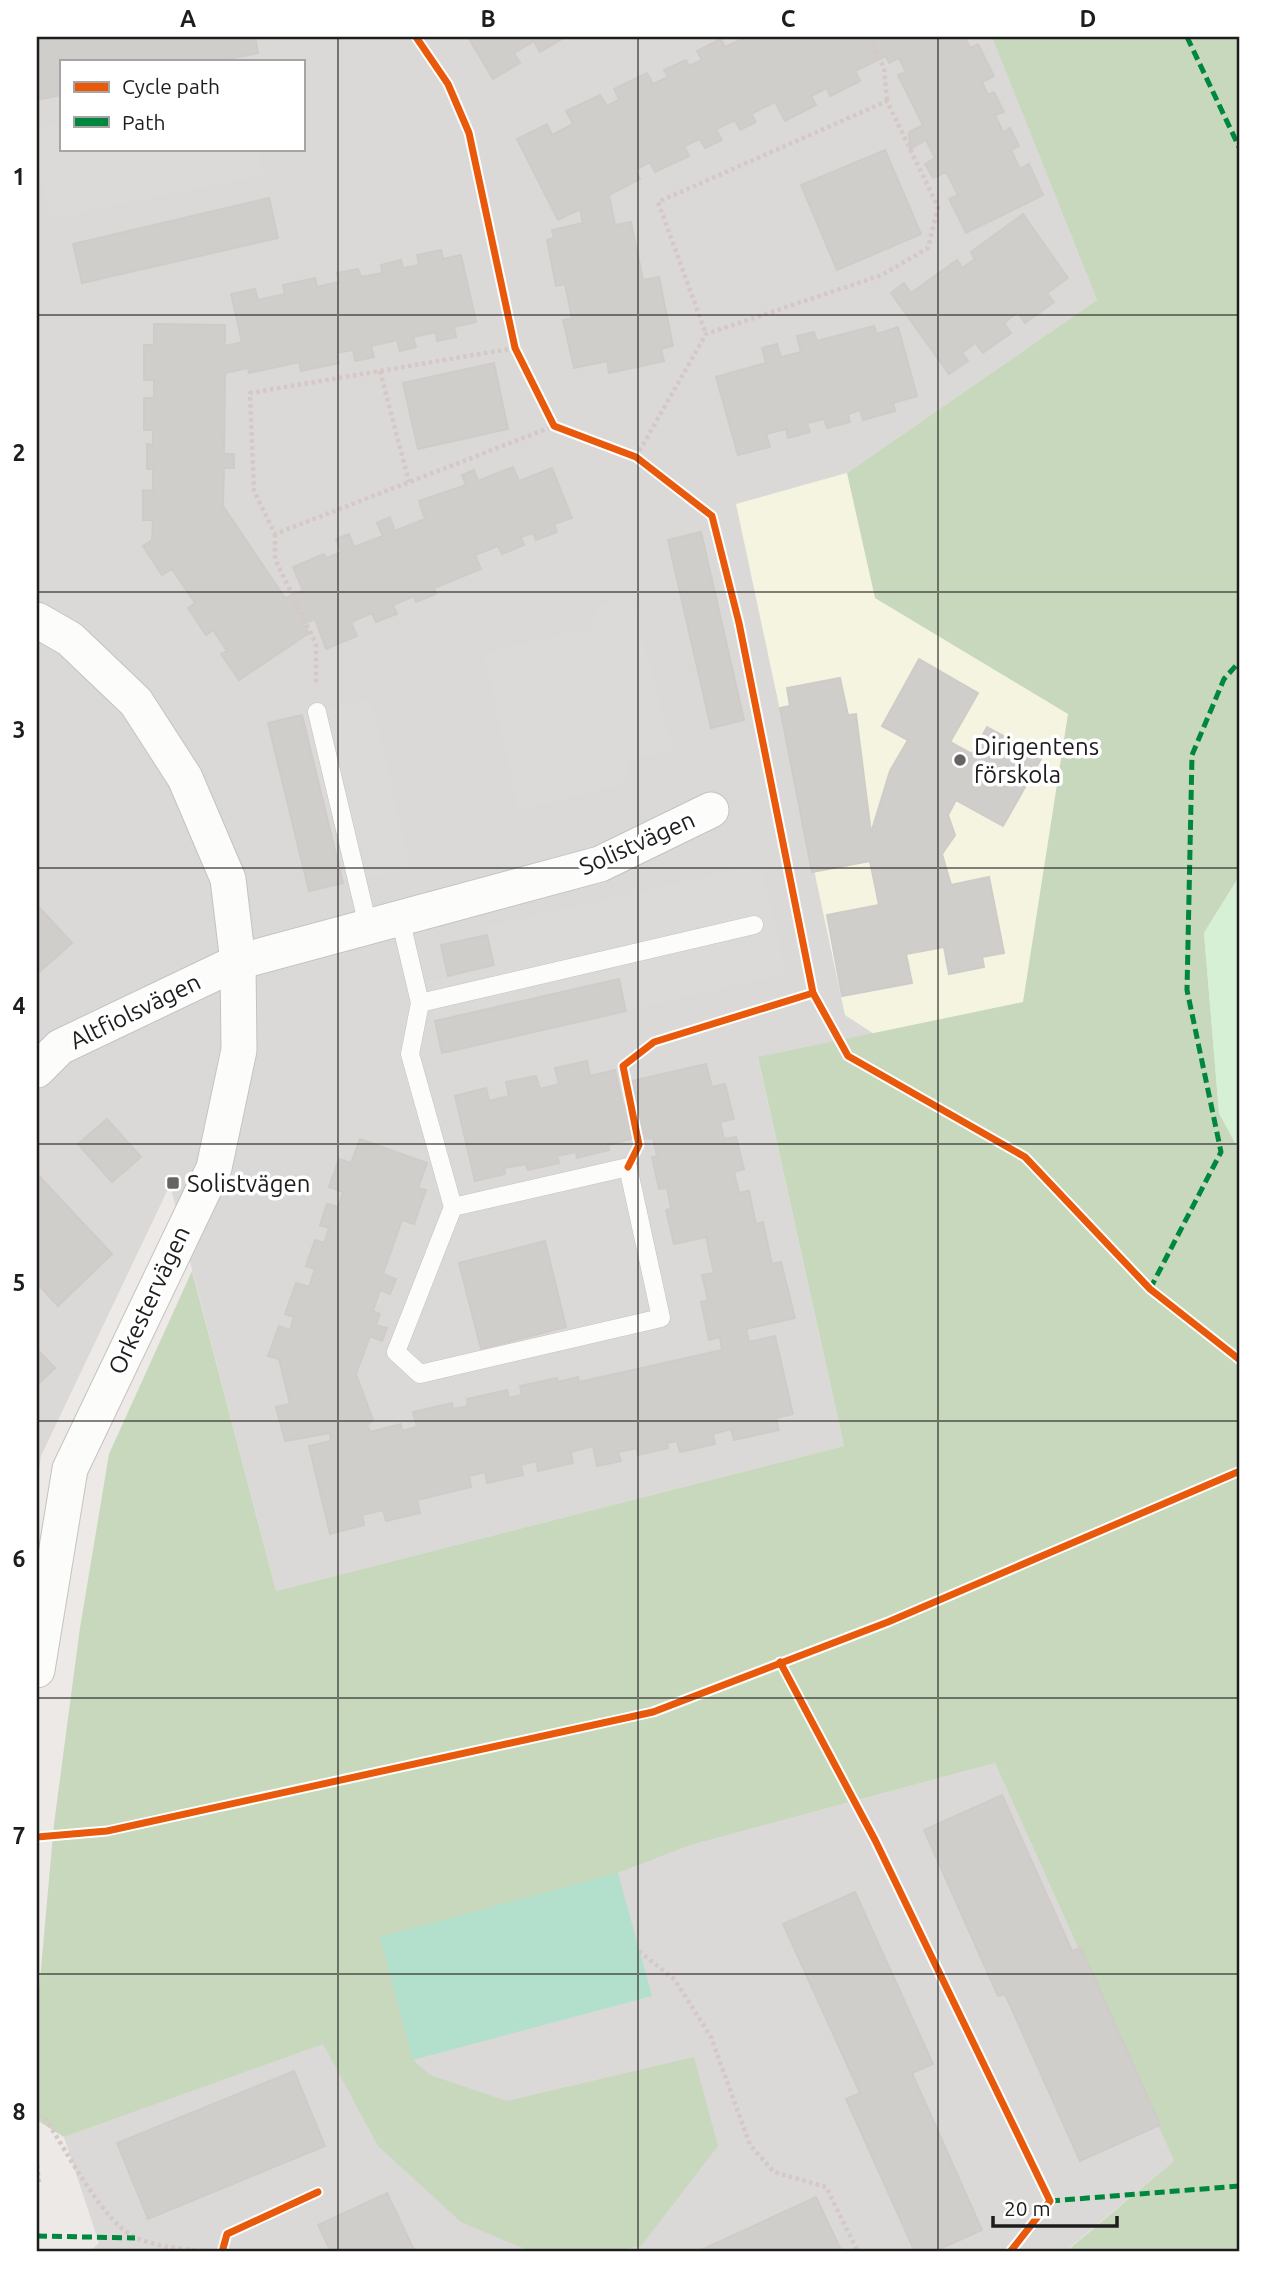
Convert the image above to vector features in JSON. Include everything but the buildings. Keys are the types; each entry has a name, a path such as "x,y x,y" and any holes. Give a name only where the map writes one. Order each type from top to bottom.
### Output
{"street":[{"name":"Orkestervägen","path":"37,620 70,639 136,702 185,778 228,879 238,962 239,1051 214,1168 69,1469 37,1670"},
{"name":"Solistvägen","path":"238,962 600,864 711,810"},
{"name":"Altfiolsvägen","path":"37,1070 60,1047 238,962"}],"lane":[{"path":"317,712 384,922 420,1003 410,1054 453,1206 396,1352 420,1374 661,1318 628,1167 453,1206"},
{"path":"420,1003 754,925"}],"path":[{"path":"636,457 706,334 882,275 928,248 938,207 887,101 884,68 869,37"},
{"path":"706,334 658,202 887,101"},
{"path":"512,334 514,348 520,359"},
{"path":"317,712 317,644 275,559 275,534 254,491 250,393 514,348"},
{"path":"380,370 408,482"},
{"path":"548,415 554,426 565,431"},
{"path":"275,534 554,426"},
{"path":"624,453 636,457 647,466"},
{"path":"639,1951 676,1980 711,2037 750,2145 774,2172 826,2187 858,2252"},
{"path":"37,2117 46,2120 112,2222 135,2238 158,2245 222,2252"},
{"path":"37,2165 39,2182"}],"shaded area":[{"path":"37,37 992,37 1097,300 847,473 1023,1002 758,1058 844,1446 276,1591 170,1185 41,1456 37,1483"},
{"path":"992,37 1240,37 1240,875 1204,933 1219,1113 1240,1152 1240,2252 1071,2252 1069,2249 1174,2161 995,1763 691,1845 618,1873 413,2060 430,2075 507,2101 694,2057 718,2146 641,2246 609,2252 532,2252 461,2222 378,2146 323,2044 64,2137 37,2120 37,2013 54,1824 80,1628 109,1454 192,1271 276,1591 844,1446 758,1057 1023,1002 1068,714 875,598 847,473 1097,300"},
{"path":"60,123 60,150 257,150 263,175 50,219 37,160 37,129"},
{"name":"Dirigentens förskola","path":"1085,406 1173,1100 1028,1134 845,1015 736,504"},
{"path":"631,598 673,750 626,760 631,782 519,810 484,653 588,628 598,605"},
{"path":"371,699 411,867 343,883 302,715"},
{"path":"761,864 786,974 442,1053 426,981 494,965 485,927"},
{"path":"995,1763 1174,2161 1069,2248 1071,2252 89,2252 99,2243 64,2137 401,2015 380,1937 618,1873 691,1845"}],"green space":[{"path":"1240,875 1240,1152 1219,1113 1204,933"},
{"path":"618,1873 652,1996 413,2060 380,1937"}],"marked path":[{"path":"1187,37 1240,149"},
{"path":"1150,1289 1221,1152 1187,990 1192,755 1224,679 1240,661"},
{"path":"1050,2201 1240,2186"},
{"path":"37,2236 135,2238"}],"cycle path":[{"path":"416,37 448,84 469,133 515,348 554,426 636,457 712,516 739,623 813,993 848,1056 1025,1157 1150,1289 1240,1360"},
{"path":"628,1167 639,1145 623,1066 654,1042 813,993"},
{"path":"37,1837 107,1831 653,1712 888,1622 1240,1471"},
{"path":"780,1662 875,1840 1050,2201 1010,2252"},
{"path":"222,2252 227,2234 318,2192"}],"place":[{"name":"Dirigentens förskola","path":"960,760"},
{"name":"Solistvägen","path":"173,1183"}]}
